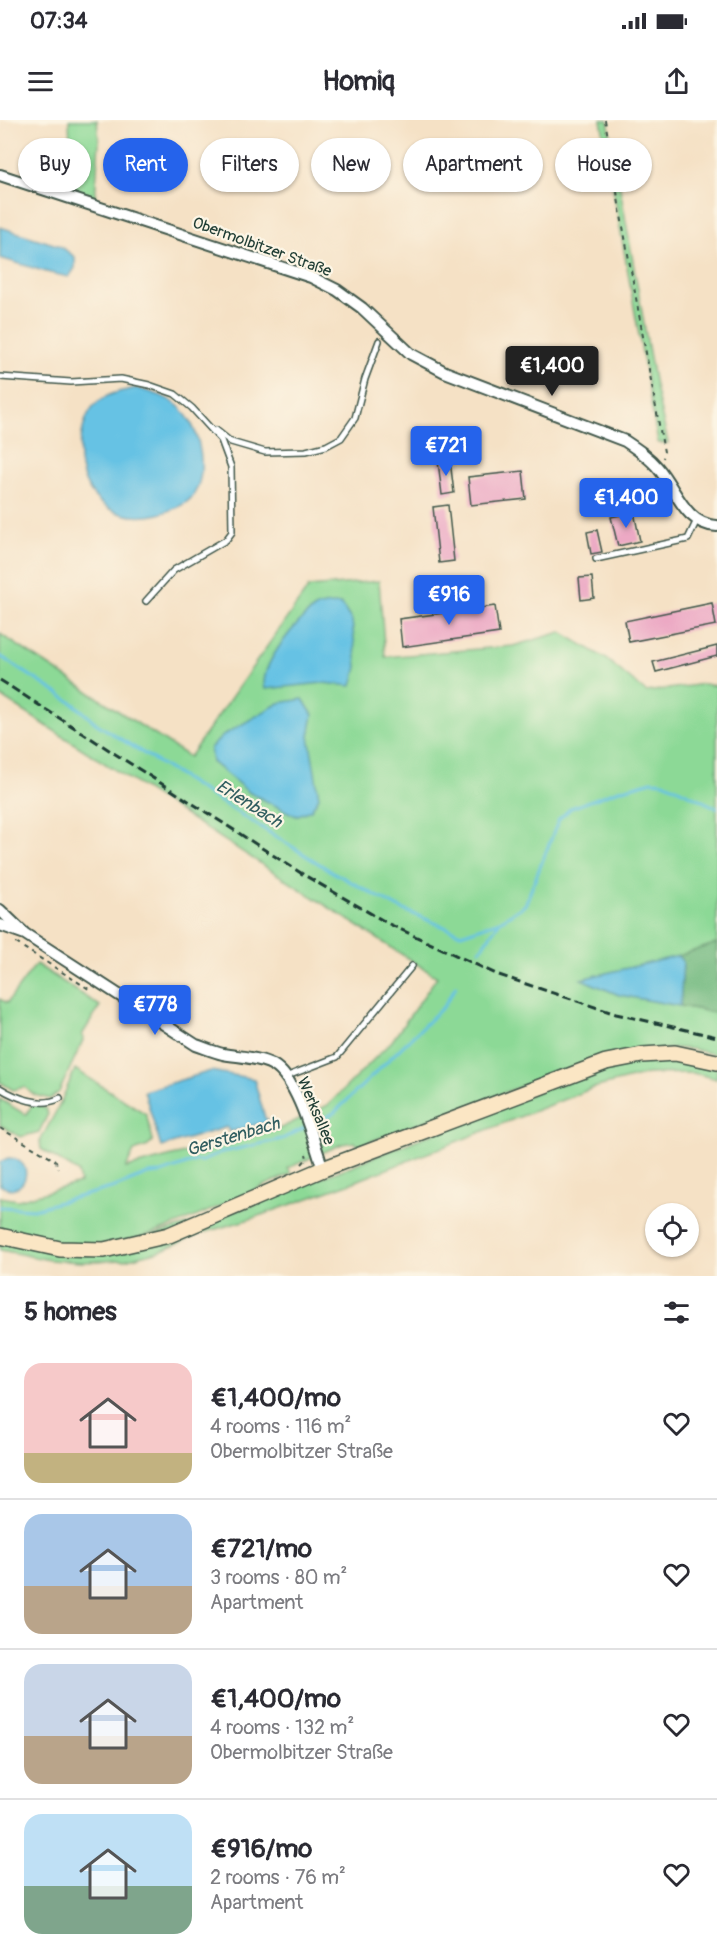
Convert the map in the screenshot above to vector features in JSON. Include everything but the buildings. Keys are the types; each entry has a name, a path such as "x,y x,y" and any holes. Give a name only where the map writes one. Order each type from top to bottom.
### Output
{"street":[{"name":"Obermolbitzer Straße","path":"0,175 311,277 337,290 362,308 411,354 445,372 625,441 646,455 660,470 684,507 697,520"},
{"path":"697,520 717,526"},
{"name":"Werksallee","path":"0,910 25,934 196,1045 221,1054 265,1062 274,1066 285,1077 302,1109 323,1169"},
{"name":"Werksallee","path":"0,925 25,934"},
{"path":"0,1236 60,1249 104,1250 169,1234 323,1169 606,1062 642,1055 675,1053 717,1062"}],"lane":[{"path":"0,377 71,382 121,379 149,385 175,394 231,442 265,452 297,452 326,446 341,438 355,418 365,379 379,341"},
{"path":"146,601 174,570 226,540 232,532 231,467 221,440 208,424"},
{"path":"596,559 688,539 697,520"},
{"path":"285,1077 337,1057 412,966"},
{"path":"0,1088 21,1098 44,1102 60,1098"}],"path":[{"path":"605,120 664,452 660,470"},
{"path":"0,1128 56,1161 58,1168"},
{"path":"297,1180 293,1169 303,1164 307,1158 306,1150"}],"green space":[{"path":"69,120 97,120 99,142 95,199 72,192 91,192 91,138 70,138"},
{"path":"601,120 608,120 611,138 604,138"},
{"path":"614,192 621,192 655,386 668,443 658,443"},
{"path":"379,581 385,657 513,646 561,632 605,658 646,692 704,684 717,686 717,983 681,1006 717,1013 717,1055 692,1049 673,1048 585,1063 358,1146 355,1142 342,1144 288,1168 291,1174 214,1209 131,1239 103,1244 77,1245 0,1230 0,1197 18,1200 80,1183 78,1172 41,1149 40,1141 75,1069 146,1114 153,1140 148,1146 134,1151 126,1168 281,1128 328,1105 392,1041 437,977 0,696 0,634 189,757 309,587"},
{"path":"717,943 717,1013 680,1006 683,962 678,956"},
{"path":"36,964 100,1006 82,1035 84,1038 59,1092 50,1099 35,1095 24,1087 13,1090 0,1082 0,999 7,1003"},
{"path":"669,1059 717,1067 717,1079 693,1073 647,1074 593,1088 354,1182 250,1219 199,1234 160,1251 124,1260 82,1262 49,1260 0,1250 0,1242 86,1255 251,1206 546,1088 627,1063"},
{"path":"0,1099 26,1115 32,1105 28,1102 30,1101 45,1108 48,1114 39,1132 20,1137 0,1125"}],"water":[{"path":"0,227 60,246 75,257 75,268 69,277 0,258"},
{"path":"136,388 168,399 184,412 195,431 201,455 200,478 191,498 176,508 159,514 140,516 123,514 108,508 87,486 82,470 80,453 82,434 89,412 102,399 111,394"},
{"path":"341,604 352,621 357,667 352,686 323,683 265,689 264,679 273,656 290,632 317,607"},
{"path":"303,699 313,715 309,736 319,797 311,810 296,816 250,793 212,762 210,748 225,734 279,703"},
{"path":"678,956 683,962 680,1006 619,995 581,979"},
{"path":"211,1071 254,1079 265,1118 268,1120 265,1124 229,1132 227,1127 161,1147 144,1091"},
{"path":"8,1158 17,1160 26,1171 22,1184 16,1188 0,1185 0,1162"}],"waterway":[{"name":"Erlenbach","path":"0,656 74,704 97,724 329,870 397,907 461,934 500,921"},
{"name":"Gerstenbach","path":"480,950 500,921 525,905 559,819 571,808 619,790 652,781 664,782 717,808"},
{"name":"Gerstenbach","path":"312,1124 334,1113 444,1006 456,986"},
{"name":"Gerstenbach","path":"0,1207 34,1209 115,1187 148,1174 161,1173 195,1161 203,1161 219,1153 282,1139 306,1127"}],"railway":[{"path":"0,680 304,875 389,924 496,974 616,1014 717,1037"}]}
